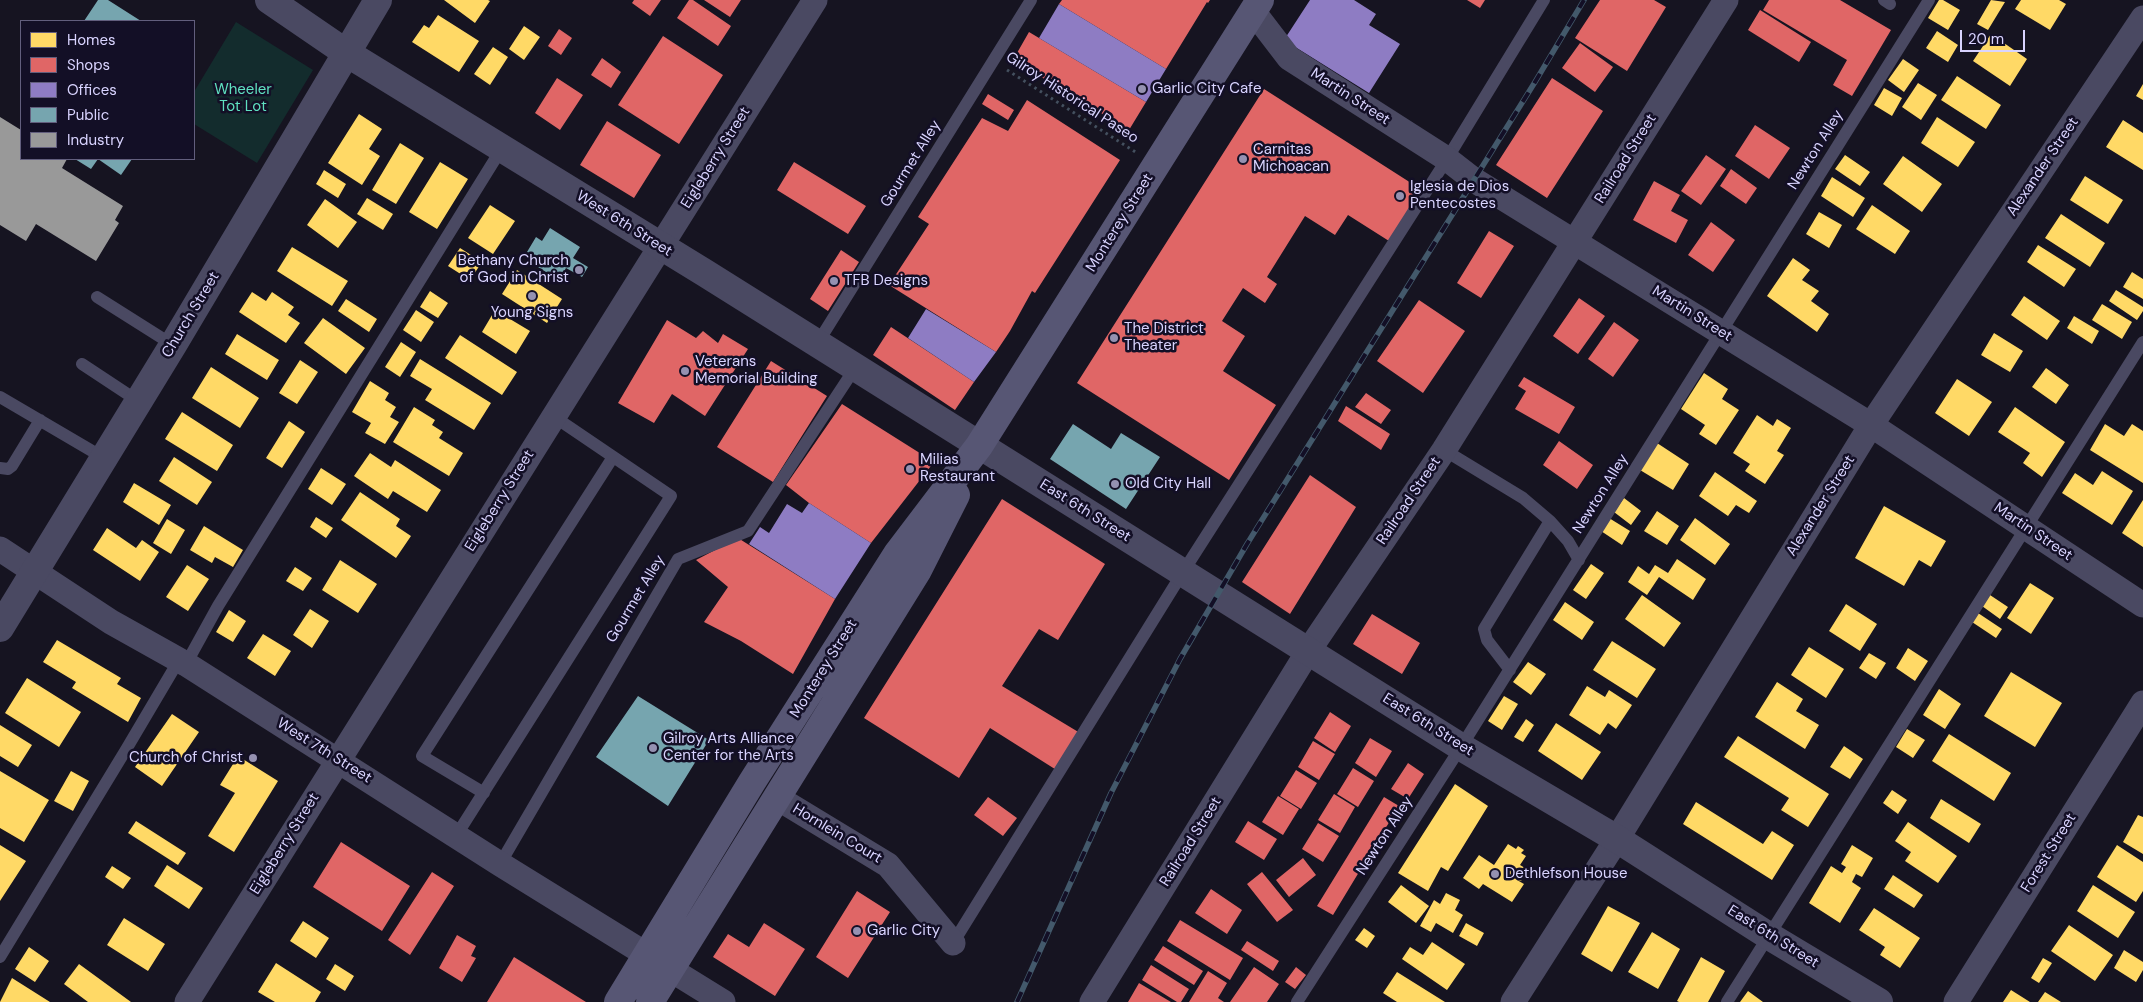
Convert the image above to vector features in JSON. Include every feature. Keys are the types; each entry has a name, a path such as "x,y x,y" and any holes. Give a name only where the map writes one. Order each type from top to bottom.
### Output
{"main road":[{"name":"Monterey Street","path":"618,1002 752,782 896,554 979,446 1257,5"},
{"name":"Monterey Street","path":"650,1002 918,570 979,446"}],"street":[{"name":"West 6th Street","path":"269,0 346,52 979,446"},
{"name":"Church Street","path":"0,628 173,345 378,0"},
{"name":"Eigleberry Street","path":"187,1002 814,0"},
{"name":"Railroad Street","path":"1092,1002 1309,650 1444,450 1726,0"},
{"name":"Martin Street","path":"1257,5 1289,58 1447,159 1465,174 1871,424 2143,605"},
{"name":"Alexander Street","path":"1513,1002 1617,839 1871,424 2143,18"},
{"name":"East 6th Street","path":"979,446 1309,650 1461,747 1617,839 1769,936 1879,1002"},
{"name":"West 7th Street","path":"0,550 36,571 111,622 182,662 500,864 723,1002"},
{"name":"Forest Street","path":"1956,1002 2143,703"},
{"name":"Hornlein Court","path":"776,797 888,865 953,943"}],"lane":[{"name":"Gourmet Alley","path":"817,344 1031,0"},
{"path":"953,943 1183,572 1447,159 1544,0"},
{"name":"Newton Alley","path":"1297,1002 1510,670 1928,0"},
{"path":"0,957 127,748 223,598 502,148"},
{"path":"97,297 173,345"},
{"path":"1727,1002 2143,342"},
{"path":"82,364 138,401"},
{"name":"Gourmet Alley","path":"500,864 678,559 748,531 855,368"},
{"path":"0,398 104,458"},
{"path":"456,836 671,496 553,416"},
{"path":"0,468 8,469 12,466 40,420"},
{"path":"1444,450 1523,498 1568,541 1579,560"},
{"path":"484,793 422,756 613,457"},
{"path":"1510,670 1487,640 1484,629 1550,522"}],"path":[{"name":"Gilroy Historical Paseo","path":"993,61 1139,154"}],"green space":[{"name":"Wheeler Tot Lot","path":"236,22 313,70 257,163 195,125 195,90"}],"building: Homes":[{"path":"444,0 488,0 490,1 475,23"},
{"path":"1939,0 1943,0 1960,10 1948,30 1928,18"},
{"path":"1991,0 2005,2 1988,30 1977,24"},
{"path":"2021,0 2059,0 2066,4 2050,30 2015,9"},
{"path":"438,15 479,41 459,72 412,42 424,25 429,28"},
{"path":"524,26 540,37 524,60 509,49"},
{"path":"1937,31 1958,45 1948,62 1926,48"},
{"path":"1991,34 2027,59 2010,86 1973,61"},
{"path":"493,47 508,57 490,85 474,74"},
{"path":"1903,59 1919,70 1904,92 1888,80"},
{"path":"1957,76 2001,105 1986,129 1941,100"},
{"path":"1918,83 1937,95 1921,120 1902,107"},
{"path":"2143,84 2143,100 2136,96"},
{"path":"1884,88 1902,98 1892,116 1874,105"},
{"path":"359,114 382,129 369,149 380,156 362,185 328,163"},
{"path":"1937,117 1975,142 1958,167 1921,143"},
{"path":"2123,120 2143,133 2143,170 2106,147"},
{"path":"400,143 424,158 396,204 372,190"},
{"path":"1845,155 1870,172 1860,186 1835,169"},
{"path":"1903,156 1942,184 1922,212 1883,184"},
{"path":"440,162 468,179 437,229 409,212"},
{"path":"324,170 346,184 338,198 316,184"},
{"path":"2085,176 2123,200 2108,224 2070,200"},
{"path":"1832,177 1865,198 1853,217 1821,196"},
{"path":"367,198 393,214 383,230 357,214"},
{"path":"325,199 357,222 338,248 307,225"},
{"path":"490,205 515,221 493,254 468,238"},
{"path":"1872,205 1910,231 1895,254 1856,229"},
{"path":"1819,212 1842,225 1829,248 1806,234"},
{"path":"2061,214 2105,243 2090,267 2045,238"},
{"path":"2038,245 2076,269 2064,287 2027,262"},
{"path":"292,247 348,281 332,306 277,271"},
{"path":"460,248 482,262 470,280 448,266"},
{"path":"1793,258 1810,270 1802,280 1819,291 1811,301 1829,314 1817,332 1767,296"},
{"name":"Young Signs","path":"517,270 562,299 547,323 502,294"},
{"path":"2132,272 2143,279 2143,299 2123,287"},
{"path":"2116,290 2143,307 2143,311 2137,320 2109,301"},
{"path":"430,291 448,303 438,318 420,307"},
{"path":"252,292 266,301 272,292 294,307 288,315 300,323 286,343 239,312"},
{"path":"2024,296 2060,321 2047,340 2011,315"},
{"path":"346,299 377,319 369,332 338,311"},
{"path":"2102,304 2132,322 2122,339 2092,320"},
{"path":"416,310 434,322 421,342 403,330"},
{"path":"495,310 530,331 516,354 482,332"},
{"path":"2074,316 2099,331 2092,344 2067,328"},
{"path":"323,318 365,348 346,374 304,343"},
{"path":"1994,333 2023,351 2010,372 1981,355"},
{"path":"237,334 279,360 267,380 225,354"},
{"path":"460,335 517,372 502,395 445,358"},
{"path":"401,342 416,352 400,377 385,367"},
{"path":"420,359 491,403 474,430 425,400 432,389 410,376"},
{"path":"300,360 318,372 297,404 279,393"},
{"path":"211,367 259,398 240,428 192,398"},
{"path":"2046,368 2069,385 2056,404 2032,387"},
{"path":"1704,373 1728,389 1722,399 1739,410 1716,445 1699,434 1705,425 1681,409"},
{"path":"1957,379 1992,402 1969,436 1935,413"},
{"path":"370,381 389,393 385,400 396,407 390,417 399,422 385,444 365,433 371,423 352,412"},
{"path":"414,407 435,420 432,425 443,432 439,438 463,453 449,476 393,442"},
{"path":"2015,407 2065,442 2042,477 2023,463 2030,453 1998,432"},
{"path":"182,412 233,445 217,471 165,439"},
{"path":"1757,415 1773,426 1777,419 1791,428 1777,451 1784,455 1765,484 1745,471 1750,464 1733,453"},
{"path":"289,421 305,432 282,468 266,458"},
{"path":"2105,424 2124,436 2132,424 2143,431 2143,483 2090,450"},
{"path":"1657,443 1689,464 1673,490 1640,470"},
{"path":"370,453 391,467 395,460 441,490 427,512 393,491 388,499 354,476"},
{"path":"174,457 212,482 197,505 159,481"},
{"path":"321,468 346,484 332,505 308,489"},
{"path":"2102,471 2133,491 2112,525 2062,493 2075,473 2093,485"},
{"path":"1715,472 1757,501 1749,513 1736,505 1728,516 1699,496"},
{"path":"134,483 171,505 159,525 123,502"},
{"path":"360,492 400,519 396,526 411,536 396,558 341,520"},
{"path":"1624,498 1641,511 1631,525 1614,512"},
{"path":"2143,500 2143,547 2122,533"},
{"path":"1884,506 1946,541 1931,567 1919,560 1904,586 1855,558"},
{"path":"1657,511 1679,526 1667,545 1644,531"},
{"path":"316,517 333,528 326,538 310,527"},
{"path":"1609,518 1630,531 1622,545 1601,531"},
{"path":"1695,518 1730,544 1715,565 1680,540"},
{"path":"167,519 185,530 171,554 153,543"},
{"path":"204,526 243,550 233,567 215,557 212,563 190,550"},
{"path":"107,528 136,548 142,540 159,552 140,581 93,550"},
{"path":"1677,559 1706,579 1693,600 1659,577 1647,595 1628,582 1638,566 1649,574 1655,565 1668,573"},
{"path":"340,560 377,584 358,613 322,590"},
{"path":"1591,564 1604,573 1586,599 1573,590"},
{"path":"187,565 209,579 188,611 166,597"},
{"path":"295,567 312,578 303,591 286,581"},
{"path":"2030,583 2054,598 2031,634 2007,618"},
{"path":"1642,595 1681,623 1664,647 1625,619"},
{"path":"1990,595 2008,607 2000,619 1982,606"},
{"path":"1565,602 1594,622 1582,640 1553,620"},
{"path":"1846,604 1877,624 1860,651 1829,631"},
{"path":"310,609 329,621 312,648 293,635"},
{"path":"229,610 246,621 233,642 216,632"},
{"path":"1978,613 2002,629 1996,638 1972,622"},
{"path":"263,634 291,651 275,676 247,658"},
{"path":"57,640 121,678 117,684 141,698 128,722 72,688 76,682 43,662"},
{"path":"1612,641 1656,669 1637,698 1593,670"},
{"path":"1809,647 1844,669 1826,698 1791,675"},
{"path":"1908,648 1928,661 1915,681 1896,668"},
{"path":"1869,653 1886,663 1876,679 1859,668"},
{"path":"1528,662 1546,674 1531,695 1513,682"},
{"path":"2011,672 2062,703 2035,747 1984,716"},
{"path":"27,678 81,712 59,747 5,713"},
{"path":"1777,682 1803,699 1796,711 1819,725 1805,749 1755,717"},
{"path":"1587,686 1605,697 1609,690 1632,705 1616,729 1608,723 1600,735 1569,715"},
{"path":"1939,689 1961,704 1945,729 1923,715"},
{"path":"1504,696 1518,704 1502,730 1488,721"},
{"path":"172,714 199,732 162,786 135,767"},
{"path":"1526,719 1534,725 1523,742 1514,737"},
{"path":"1556,723 1601,752 1582,780 1538,751"},
{"path":"0,725 32,745 18,767 0,756"},
{"path":"1907,729 1925,740 1913,758 1896,747"},
{"path":"1949,734 2011,773 1994,801 1932,761"},
{"path":"1738,736 1829,794 1808,827 1781,810 1789,798 1724,757"},
{"path":"1844,746 1863,759 1850,779 1830,767"},
{"path":"238,756 278,781 234,852 208,836 235,793 220,785"},
{"path":"0,771 49,800 24,842 0,828"},
{"path":"71,771 89,781 73,811 54,801"},
{"path":"1455,784 1488,806 1448,871 1441,867 1428,891 1398,873"},
{"path":"1892,790 1907,800 1898,814 1883,803"},
{"path":"1941,799 1981,824 1969,843 1930,818"},
{"path":"1696,802 1763,844 1772,831 1794,845 1772,880 1683,824"},
{"path":"2138,815 2143,817 2143,854 2123,842"},
{"path":"136,821 186,853 178,865 128,833"},
{"path":"1908,822 1957,856 1938,883 1905,861 1911,852 1895,841"},
{"name":"Dethlefson House","path":"1508,844 1516,849 1518,846 1524,850 1521,853 1526,856 1520,865 1525,868 1522,873 1525,875 1521,881 1517,880 1524,884 1512,902 1483,884 1479,889 1463,878 1479,855 1494,865"},
{"path":"0,845 26,861 0,901"},
{"path":"1852,845 1873,858 1862,877 1856,874 1852,882 1861,888 1840,923 1809,903 1831,866 1842,873 1846,867 1841,864"},
{"path":"2117,845 2143,862 2143,891 2136,902 2097,877"},
{"path":"167,865 203,888 189,909 154,886"},
{"path":"112,866 131,878 123,889 105,877"},
{"path":"1893,875 1923,895 1914,908 1884,889"},
{"path":"1401,885 1429,906 1416,923 1388,902"},
{"path":"2093,885 2135,912 2118,938 2077,911"},
{"path":"1446,893 1460,900 1455,910 1463,915 1453,933 1436,923 1431,932 1420,926 1434,900 1440,904"},
{"path":"1608,906 1640,923 1612,972 1581,954"},
{"path":"1874,908 1920,938 1900,968 1880,955 1885,947 1859,930"},
{"path":"124,918 165,944 148,971 107,945"},
{"path":"303,921 329,938 316,958 290,941"},
{"path":"1466,923 1484,933 1477,946 1459,936"},
{"path":"2069,925 2113,955 2095,981 2051,951"},
{"path":"1364,928 1375,936 1367,948 1355,940"},
{"path":"1652,932 1680,949 1658,989 1628,972"},
{"path":"1432,942 1465,964 1447,990 1402,959 1410,947 1423,955"},
{"path":"29,947 49,961 35,982 15,969"},
{"path":"2124,950 2143,962 2143,970 2136,982 2114,968"},
{"path":"1701,957 1725,971 1708,1002 1677,1001"},
{"path":"2043,958 2052,963 2039,983 2031,978"},
{"path":"276,963 321,992 315,1002 275,1002 258,992"},
{"path":"79,964 131,1002 88,1002 64,984"},
{"path":"335,964 354,976 345,991 326,979"},
{"path":"1397,972 1445,1002 1397,1002 1383,993"},
{"path":"12,978 50,1002 0,1002"},
{"path":"2011,990 2030,1002 2003,1002"},
{"path":"1748,991 1763,1002 1740,1002"},
{"path":"2045,992 2061,1002 2038,1002"}],"building: Shops":[{"path":"634,0 661,0 650,16 632,3"},
{"path":"689,0 693,0 731,26 718,46 677,18"},
{"path":"704,0 741,0 730,17"},
{"path":"1062,0 1210,0 1166,69 1059,4"},
{"path":"1467,0 1485,0 1480,8"},
{"path":"1600,0 1654,0 1666,7 1627,71 1575,38"},
{"path":"1769,0 1840,0 1891,30 1852,96 1833,85 1847,60 1763,10"},
{"path":"1760,10 1811,42 1799,62 1748,30"},
{"path":"559,29 572,38 561,55 548,46"},
{"path":"1029,32 1146,102 1129,130 1013,60"},
{"path":"663,36 723,75 679,144 618,105"},
{"path":"1580,43 1613,67 1595,92 1562,68"},
{"path":"602,58 621,72 611,88 591,75"},
{"path":"557,78 583,95 560,130 535,113"},
{"path":"1552,78 1603,111 1547,198 1496,165"},
{"path":"1264,89 1422,190 1389,241 1348,215 1335,235 1305,216 1267,277 1277,284 1265,303 1243,288 1222,321 1245,336 1223,371 1276,405 1229,480 1077,383"},
{"path":"988,94 1014,110 1008,120 982,104"},
{"path":"1027,100 1120,160 1035,293 1032,291 996,352 889,285 929,224 918,217 982,118 1008,131"},
{"path":"607,121 661,155 634,198 580,165"},
{"path":"1755,125 1790,148 1769,179 1735,156"},
{"path":"1706,155 1726,169 1701,205 1681,191"},
{"path":"794,162 866,206 848,234 777,190"},
{"path":"1731,169 1757,188 1746,204 1720,186"},
{"path":"1654,181 1680,195 1671,211 1688,220 1676,243 1633,220"},
{"path":"1711,222 1735,240 1713,272 1688,255"},
{"path":"1489,231 1514,246 1481,298 1457,283"},
{"name":"TFB Designs","path":"841,250 859,262 828,311 810,299"},
{"path":"1579,298 1605,316 1578,354 1553,336"},
{"path":"1419,300 1465,331 1423,393 1377,361"},
{"name":"Veterans Memorial Building","path":"667,320 696,338 703,331 718,343 723,334 748,349 705,416 672,394 654,423 618,403"},
{"path":"1614,322 1639,340 1613,377 1588,359"},
{"path":"891,327 974,382 955,410 873,355"},
{"path":"771,361 827,396 773,482 717,447"},
{"path":"1524,377 1575,407 1559,434 1515,409 1526,391 1518,386"},
{"path":"1366,393 1391,410 1381,424 1355,407"},
{"path":"842,404 934,462 871,543 809,503 786,485"},
{"path":"1346,406 1390,434 1381,450 1338,421"},
{"path":"1559,441 1593,465 1577,489 1543,465"},
{"path":"1310,475 1356,507 1290,614 1242,582"},
{"path":"1002,499 1105,564 1058,640 1039,629 1002,686 1080,733 1058,771 990,728 959,778 864,718"},
{"path":"738,538 835,599 793,674 741,641 704,622 728,587 696,560"},
{"path":"1372,614 1420,643 1402,674 1353,644"},
{"path":"1330,712 1351,726 1335,752 1314,738"},
{"path":"1370,738 1392,751 1376,777 1355,763"},
{"path":"1313,741 1335,754 1319,780 1298,767"},
{"path":"1408,763 1424,774 1408,799 1391,789"},
{"path":"1353,768 1374,781 1358,807 1337,794"},
{"path":"1296,770 1317,783 1301,809 1280,796"},
{"path":"1334,794 1355,807 1340,833 1318,820"},
{"path":"1278,796 1299,809 1283,835 1262,822"},
{"path":"988,797 1017,818 1003,836 974,815"},
{"path":"1384,797 1399,806 1333,915 1317,906"},
{"path":"1248,821 1277,839 1264,860 1235,842"},
{"path":"1318,823 1339,836 1323,862 1302,849"},
{"path":"341,842 410,886 382,931 313,887"},
{"path":"1303,858 1316,875 1289,897 1276,880"},
{"path":"432,872 454,886 410,955 388,940"},
{"path":"1262,872 1293,910 1277,922 1247,884"},
{"path":"1211,889 1242,910 1227,934 1195,913"},
{"path":"857,891 890,912 848,978 816,957"},
{"path":"1180,920 1243,958 1230,980 1167,941"},
{"path":"764,923 805,949 775,996 713,957 728,934 749,947"},
{"path":"457,935 476,946 471,956 476,958 462,982 439,968"},
{"path":"1247,941 1279,961 1273,971 1241,950"},
{"path":"1163,946 1203,971 1194,985 1154,960"},
{"path":"514,957 586,1002 487,1002"},
{"path":"1151,965 1189,989 1181,1002 1177,1002 1142,980"},
{"path":"1254,967 1279,984 1267,1002 1230,1002"},
{"path":"1296,967 1306,975 1295,989 1285,982"},
{"path":"1208,971 1227,983 1218,998 1224,1002 1189,1002"},
{"path":"1139,983 1171,1002 1128,1002"}],"building: Offices":[{"path":"1310,0 1354,0 1376,14 1369,25 1400,44 1369,93 1284,40"},
{"path":"1059,4 1166,69 1146,102 1039,38"},
{"path":"926,309 996,352 974,382 908,338"},
{"path":"809,503 871,543 835,599 749,544 760,527 769,533 787,504 802,513"}],"building: Public":[{"path":"98,0 108,0 139,20 85,20"},
{"path":"77,160 97,160 91,169"},
{"path":"99,160 131,160 121,175"},
{"path":"550,228 580,247 573,258 588,267 582,277 566,268 559,280 538,267 541,261 527,252 536,237 542,241"},
{"name":"Old City Hall","path":"1073,424 1111,449 1121,433 1160,457 1126,509 1050,459"},
{"name":"Gilroy Arts Alliance Center for the Arts","path":"638,696 709,740 668,806 596,757"}],"building: Industry":[{"path":"0,117 20,129 20,160 66,160 62,168 123,206 115,220 119,223 96,261 36,224 26,241 0,225"}],"railway":[{"path":"1017,1002 1111,793 1180,659 1247,544 1535,82 1584,0"}],"place":[{"name":"Garlic City Cafe","path":"1142,89"},
{"name":"Carnitas Michoacan","path":"1243,159"},
{"name":"Iglesia de Dios Pentecostes","path":"1400,196"},
{"name":"Bethany Church of God in Christ","path":"579,270"},
{"name":"TFB Designs","path":"834,281"},
{"name":"Young Signs","path":"532,296"},
{"name":"The District Theater","path":"1114,338"},
{"name":"Veterans Memorial Building","path":"685,371"},
{"name":"Milias Restaurant","path":"910,469"},
{"name":"Old City Hall","path":"1115,484"},
{"name":"Gilroy Arts Alliance Center for the Arts","path":"653,748"},
{"name":"Church of Christ","path":"253,758"},
{"name":"Dethlefson House","path":"1495,874"},
{"name":"Garlic City","path":"857,931"}]}
